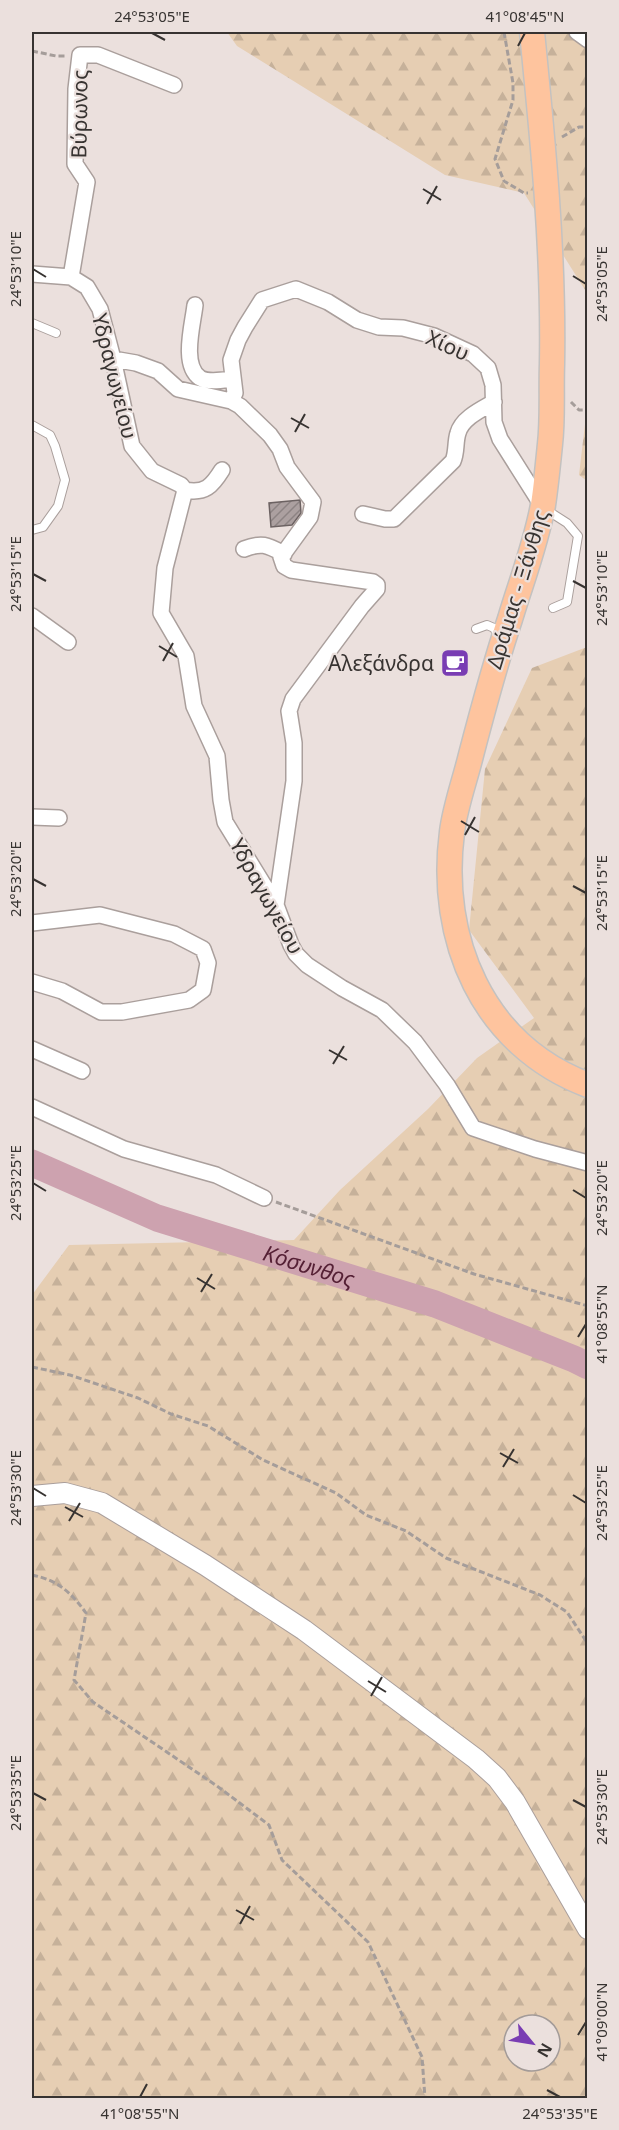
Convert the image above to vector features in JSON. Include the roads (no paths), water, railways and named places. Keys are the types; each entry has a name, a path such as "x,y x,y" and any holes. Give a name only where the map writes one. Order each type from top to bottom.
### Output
{"main road":[{"name":"Δράμας - Ξάνθης","path":"532,32 548,192 552,349 550,440 543,507 526,570 490,681 452,830 450,892 460,949 475,986 497,1021 533,1055 575,1080 588,1085"}],"street":[{"path":"577,32 588,40"},
{"name":"Βύρωνος","path":"71,276 87,182 75,164 76,89 80,55 98,55 154,75 174,85"},
{"path":"32,274 71,276"},
{"name":"Υδραγωγείου","path":"71,276 87,287 100,309 132,446 152,471 181,485 185,490 165,568 161,613 186,656 194,706 217,756 225,822 276,905 296,954 307,965 333,982 382,1010 416,1042 447,1085 473,1128 535,1149 588,1163"},
{"name":"Χίου","path":"233,379 231,367 233,354 245,327 262,300 296,289 328,302 357,320 379,327 403,328 434,336 474,354 489,368 494,385 494,422 500,439 543,507"},
{"path":"195,305 189,358 193,369 201,378 211,381 233,379 234,396 231,400"},
{"path":"113,359 136,363 158,371 178,388 231,400 270,435 280,449 287,467 313,502 310,517 281,557 284,566 291,570 376,583 377,589 293,699 289,711 294,743 294,781 276,905"},
{"path":"363,514 394,519 453,461 458,432 465,422 494,402"},
{"path":"185,490 195,492 204,490 215,482 222,470"},
{"path":"244,549 257,544 266,545 284,554"},
{"path":"32,616 68,642"},
{"path":"32,817 59,818"},
{"path":"32,922 100,915 174,934 203,949 208,963 203,990 189,1000 122,1012 101,1012 62,991 32,982"},
{"path":"32,1049 82,1071"},
{"path":"32,1107 124,1149 216,1175 264,1198"},
{"path":"32,1496 65,1493 102,1503 113,1509 205,1564 304,1630 476,1759 497,1779 515,1802 588,1929"}],"lane":[{"path":"32,323 57,333"},
{"path":"32,425 50,435 65,480 58,506 43,527 32,530"},
{"path":"543,507 567,523 578,536 567,602 554,608"},
{"path":"476,629 488,625 494,628 498,637 503,639"}],"waterway":[{"name":"Κόσυνθος","path":"32,1163 157,1218 435,1304 588,1366"}],"place":[{"name":"Αλεξάνδρα","path":"455,663"}]}
